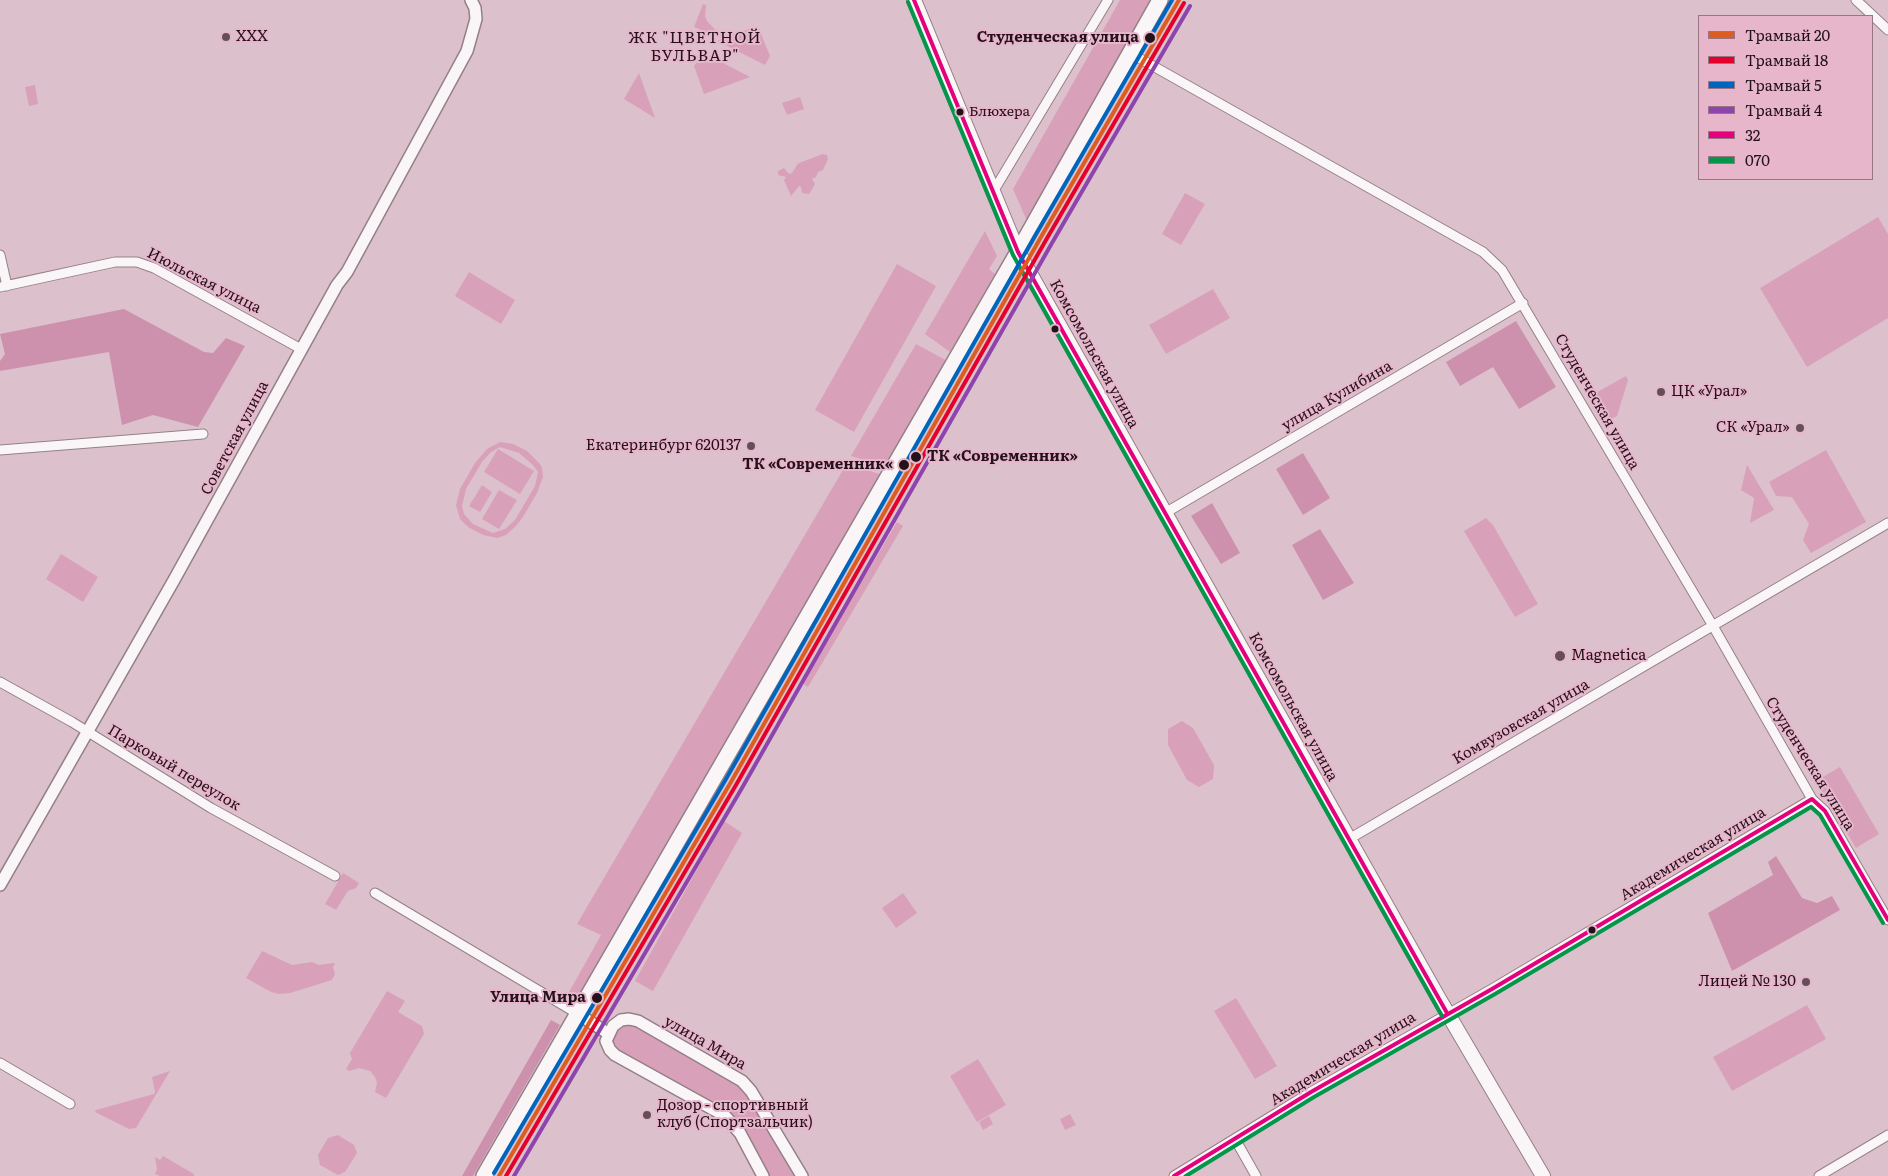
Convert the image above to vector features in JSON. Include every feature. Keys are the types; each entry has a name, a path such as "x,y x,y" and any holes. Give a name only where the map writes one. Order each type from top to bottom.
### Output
{"main road":[{"name":"Комсомольская улица","path":"914,0 1018,252 1447,1014 1543,1176"},
{"path":"484,1176 1018,252 1160,0"}],"street":[{"name":"Советская улица","path":"0,885 217,504 337,285 347,272 467,51 476,18 475,8 471,0"},
{"path":"993,192 1108,0"},
{"path":"1856,0 1872,15"},
{"path":"1873,16 1888,30"},
{"name":"Студенческая улица","path":"1130,53 1290,142 1373,192 1483,252 1502,270 1713,626 1812,799 1825,811 1888,920"},
{"path":"0,255 3,286"},
{"name":"Июльская улица","path":"3,286 115,262 137,262 154,268 301,349"},
{"name":"улица Кулибина","path":"1165,513 1523,303"},
{"path":"0,450 203,434"},
{"name":"Комвузовская улица","path":"1349,839 1888,522"},
{"name":"Парковый переулок","path":"0,682 88,732 211,808 335,876"},
{"name":"Академическая улица","path":"1174,1176 1311,1092 1492,989 1812,799"},
{"path":"375,893 578,1014 608,1034 606,1041 610,1050 615,1055 713,1108 732,1122 763,1176"},
{"name":"улица Мира","path":"608,1034 621,1020 638,1021 733,1074 751,1091 802,1176"},
{"path":"0,1063 70,1104"},
{"path":"1819,1176 1888,1135"},
{"path":"1235,1139 1256,1176"}],"shaded area":[{"path":"1120,0 1154,0 1027,221 1013,189"},
{"path":"703,4 706,5 705,16 707,21 721,36 718,37 694,27"},
{"path":"754,27 759,29 770,56 765,65 717,41"},
{"path":"704,53 750,77 704,94 694,66"},
{"path":"639,73 655,118 624,99"},
{"path":"35,85 38,104 29,106 25,87"},
{"path":"800,97 804,109 787,115 782,103"},
{"path":"823,154 827,155 828,159 823,170 818,172 816,177 812,179 815,184 809,194 802,193 799,186 791,196 784,180 786,177 778,175 778,171 784,168 789,174 792,173 799,163"},
{"path":"1185,193 1205,204 1181,245 1162,234"},
{"path":"1878,217 1888,234 1888,318 1807,367 1760,288"},
{"path":"985,231 997,256 989,269 995,274 950,352 925,334"},
{"path":"897,264 936,286 854,432 815,410"},
{"path":"469,272 515,300 501,324 455,296"},
{"path":"1213,289 1230,318 1166,354 1149,325"},
{"path":"124,309 204,352 213,353 226,338 245,346 198,427 153,415 122,425 109,352 0,371 0,361 5,354 0,334"},
{"path":"1516,321 1556,387 1519,409 1493,367 1460,386 1446,362"},
{"path":"916,344 953,364 893,468 851,456"},
{"path":"1626,376 1628,380 1617,416 1611,419 1604,417 1592,395"},
{"path":"500,442 513,444 527,451 542,467 543,477 537,493 523,517 506,535 497,538 483,535 468,527 460,519 456,505 460,489 475,463 487,449","holes":["500,447 519,453 538,472 535,486 515,520 505,529 493,533 473,524 464,514 462,506 466,489 482,462 491,452"]},
{"path":"498,449 534,471 520,494 484,472"},
{"path":"1826,450 1866,522 1811,553 1803,540 1809,524 1792,497 1776,496 1769,482"},
{"path":"1303,453 1330,498 1303,515 1276,469"},
{"path":"847,463 888,477 584,1002 568,994 601,935 577,924"},
{"path":"1747,465 1774,510 1750,523 1754,498 1741,490"},
{"path":"482,485 492,492 480,512 469,506"},
{"path":"499,490 517,500 499,529 482,519"},
{"path":"1212,503 1240,553 1221,564 1191,516"},
{"path":"1486,518 1493,525 1538,604 1515,617 1464,531"},
{"path":"897,522 903,526 808,687 802,683"},
{"path":"1320,529 1354,583 1323,600 1292,545"},
{"path":"61,554 98,577 83,602 46,579"},
{"path":"1182,721 1193,728 1214,765 1213,779 1199,787 1187,780 1168,745 1168,729"},
{"path":"1840,767 1879,834 1856,848 1816,781"},
{"path":"724,821 742,833 653,991 635,981"},
{"path":"1776,856 1802,898 1817,903 1832,896 1840,910 1732,971 1708,913 1773,875 1768,862"},
{"path":"343,873 359,883 356,888 348,891 336,910 325,904"},
{"path":"903,893 917,913 896,928 882,908"},
{"path":"262,951 292,965 312,962 319,965 333,963 335,964 333,967 335,974 332,980 290,993 279,994 271,992 246,978"},
{"path":"387,991 405,1001 398,1012 422,1026 424,1034 386,1098 375,1092 377,1083 370,1071 359,1068 349,1071 346,1069 352,1059 350,1053"},
{"path":"1236,998 1277,1066 1255,1079 1214,1011"},
{"path":"1807,1005 1826,1039 1732,1091 1713,1057"},
{"path":"629,1019 742,1081 802,1176 763,1176 732,1123 615,1055 609,1034"},
{"path":"551,1020 560,1025 473,1176 462,1176"},
{"path":"978,1059 1006,1105 977,1122 950,1076"},
{"path":"170,1071 136,1128 129,1129 95,1112 96,1110 154,1094 152,1077"},
{"path":"1070,1114 1076,1125 1065,1130 1060,1119"},
{"path":"989,1116 993,1124 983,1130 979,1122"},
{"path":"338,1135 354,1145 357,1153 345,1172 338,1175 320,1165 318,1155 328,1138"},
{"path":"163,1156 194,1174 194,1176 160,1176 155,1174 157,1169 155,1157 160,1160"}],"tram line":[{"name":"5","path":"494,1173 726,779 1036,234 1172,0"},
{"name":"20","path":"499,1176 731,782 1041,237 1179,0"},
{"name":"18","path":"506,1176 736,785 1046,240 1184,3"},
{"name":"4","path":"514,1176 742,788 1052,243 1190,6"}],"transit line":[{"name":"32","path":"914,0 1018,252 1447,1013"},
{"name":"070","path":"908,2 1013,255 1442,1016"},
{"name":"32","path":"1174,1176 1311,1092 1492,989 1812,799 1825,811 1888,920"},
{"name":"070","path":"1186,1176 1314,1097 1495,994 1811,807 1820,815 1883,923"}],"place":[{"name":"XXX","path":"226,37"},
{"name":"Студенческая улица","path":"1150,38"},
{"name":"Блюхера","path":"960,112"},
{"name":"ЦК «Урал»","path":"1661,392"},
{"name":"СК «Урал»","path":"1800,428"},
{"name":"Екатеринбург 620137","path":"751,446"},
{"name":"ТК «Современник»","path":"916,457"},
{"name":"ТК «Современник«","path":"904,465"},
{"name":"Magnetica","path":"1560,656"},
{"name":"Лицей № 130","path":"1806,982"},
{"name":"Улица Мира","path":"597,998"},
{"name":"Дозор - спортивный клуб (Спортзальчик)","path":"647,1115"}],"district":[{"name":"ЖК \"ЦВЕТНОЙ БУЛЬВАР\"","path":"695,47"}]}
